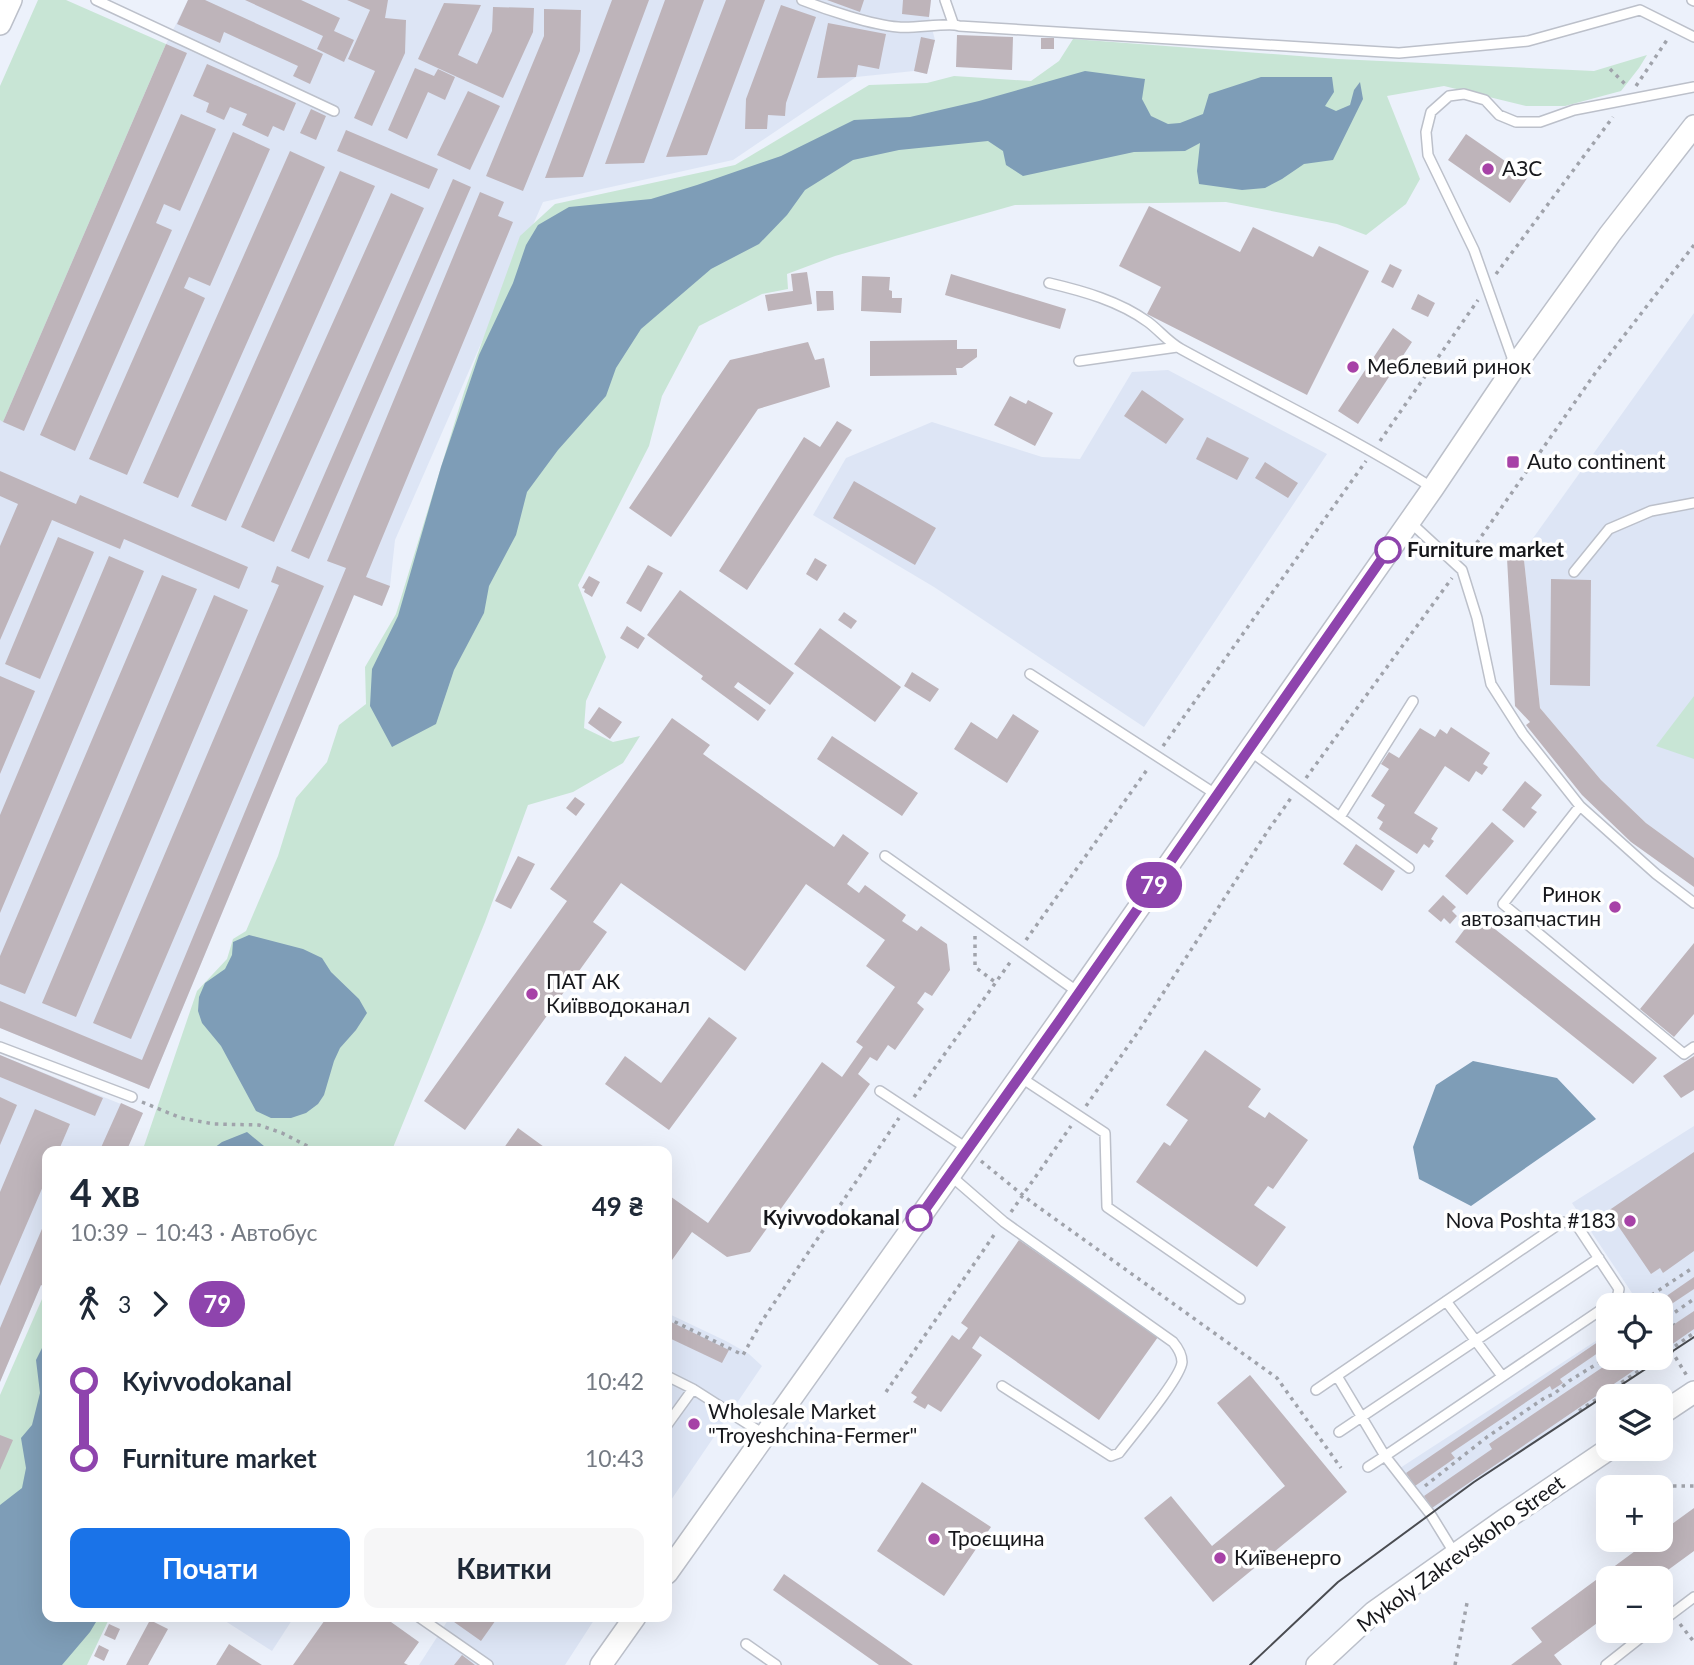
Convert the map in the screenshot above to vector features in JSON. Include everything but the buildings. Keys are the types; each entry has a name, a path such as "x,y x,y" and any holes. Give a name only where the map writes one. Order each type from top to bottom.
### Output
{"street":[{"path":"0,24 11,0"},
{"path":"672,1566 1020,1077 1433,488 1515,366 1610,234 1694,125"},
{"path":"1673,1403 1691,1384"},
{"name":"Mykoly Zakrevskoho Street","path":"1317,1665 1374,1612 1596,1458"},
{"path":"601,1665 631,1622"}],"lane":[{"path":"96,0 334,111"},
{"path":"802,0 824,9 897,27 932,27 953,23 959,26 1399,53 1528,41 1640,10 1694,37"},
{"path":"946,0 953,23"},
{"path":"1515,366 1474,250 1428,155 1426,132 1431,112 1449,96 1464,94 1485,100 1499,115 1516,122 1540,122 1574,110 1694,87"},
{"path":"1049,283 1087,292 1130,312 1148,322 1177,347 1373,450 1433,488"},
{"path":"1079,361 1177,347"},
{"path":"1574,572 1609,529 1651,511 1694,503"},
{"path":"1409,520 1460,568 1477,618 1490,684 1523,734 1580,806 1694,904"},
{"path":"1030,674 1217,795"},
{"path":"1340,817 1413,701"},
{"path":"1248,750 1409,868"},
{"path":"1580,806 1503,904 1684,1054 1694,1047"},
{"path":"885,856 1079,993"},
{"path":"0,1047 132,1097"},
{"path":"1020,1077 1105,1133 1108,1208 1240,1299"},
{"path":"880,1091 968,1149"},
{"path":"950,1175 1004,1222 1173,1342 1179,1350 1182,1362 1174,1380 1143,1422 1119,1453 1111,1456 1003,1386"},
{"path":"1316,1390 1562,1222 1578,1227 1599,1258 1619,1289 1617,1299 1368,1467"},
{"path":"1339,1432 1599,1258"},
{"path":"1446,1301 1502,1376"},
{"path":"1337,1376 1385,1455 1456,1554"},
{"path":"672,1378 765,1435"},
{"path":"672,1418 693,1389"},
{"path":"1673,1613 1694,1597"},
{"path":"426,1622 488,1665"},
{"path":"1606,1665 1634,1643"},
{"path":"746,1644 776,1665"}],"path":[{"path":"1610,69 1624,81 1629,95 1675,28"},
{"path":"672,1320 743,1355 762,1321 906,1108 1486,288 1627,98"},
{"path":"886,1392 1140,1029 1299,786 1460,568 1596,372 1694,245"},
{"path":"976,920 975,967 996,982"},
{"path":"132,1097 181,1118 214,1124 259,1125 307,1146"},
{"path":"968,1149 1022,1195 1277,1378 1341,1468"},
{"path":"1656,1293 1694,1267"},
{"path":"1673,1314 1694,1299"},
{"path":"1673,1348 1694,1333"},
{"path":"1673,1353 1691,1384"},
{"path":"1415,1494 1488,1437 1596,1364"},
{"path":"1579,1411 1640,1370"},
{"path":"1673,1486 1694,1486"},
{"path":"1455,1665 1467,1603"},
{"path":"1673,1616 1694,1642"}],"shaded area":[{"path":"188,0 931,0 929,17 935,40 927,74 914,71 856,77 733,160 543,202 395,540 390,586 382,606 354,595 149,1089 0,1028 0,420 3,421 166,44"},
{"path":"1694,313 1694,858 1646,823 1601,780 1540,708 1524,560 1526,548"},
{"path":"1168,370 1327,454 1144,727 934,587 813,515 846,458 932,422 1042,457 1080,459 1132,372"},
{"path":"0,1055 143,1113 128,1146 42,1146 42,1286 0,1382"},
{"path":"1694,1126 1694,1334 1673,1349 1673,1293 1632,1293 1572,1203"},
{"name":"Wholesale Market \"Troyeshchina-Fermer\"","path":"672,1315 726,1341 749,1354 762,1366 672,1499"},
{"path":"1596,1341 1596,1370 1641,1370 1620,1384 1596,1384 1596,1400 1432,1511 1400,1468"},
{"path":"227,1622 291,1622 272,1651"},
{"path":"447,1622 593,1622 565,1665 419,1665"}],"green space":[{"path":"38,0 66,0 166,44 3,422 0,420 0,86"},
{"path":"1073,39 1338,59 1594,71 1647,55 1621,91 1565,106 1526,106 1444,86 1387,96 1420,179 1406,204 1366,235 1337,224 1226,202 1015,205 835,256 787,274 788,289 762,294 699,326 662,396 649,446 578,585 606,657 586,701 584,728 613,742 640,736 623,763 573,792 528,805 485,922 394,1146 144,1146 197,991 227,959 233,939 246,931 278,856 296,798 327,762 339,725 366,704 365,667 396,614 464,392 520,236 555,204 735,165 869,85 927,83 954,76 1031,81 1059,61"},
{"path":"1694,696 1694,759 1656,746"},
{"path":"42,1299 42,1622 108,1622 87,1665 0,1665 0,1395"}],"water":[{"path":"1085,71 1145,79 1142,99 1151,116 1168,124 1180,123 1203,114 1209,94 1261,77 1332,77 1334,92 1325,106 1336,111 1350,105 1354,90 1360,82 1363,99 1333,160 1304,164 1265,188 1242,190 1199,184 1197,171 1200,143 1185,151 1134,152 1023,176 1006,165 1003,151 988,141 899,150 853,160 805,190 787,215 759,244 711,269 641,329 616,368 606,396 558,450 527,492 516,535 489,586 484,613 454,670 436,724 392,747 370,706 372,669 398,616 441,467 479,355 513,283 526,245 538,225 569,207 651,199 697,185 781,156 854,120 910,117"},
{"path":"249,935 303,949 322,958 331,972 359,999 367,1013 340,1048 324,1095 318,1104 306,1113 291,1118 271,1118 256,1111 221,1046 202,1023 198,1011 199,997 205,983 225,969 232,955 233,942"},
{"path":"1473,1061 1557,1078 1596,1119 1471,1206 1419,1179 1413,1147 1436,1085"},
{"path":"247,1132 264,1146 217,1146"},
{"path":"42,1348 42,1622 96,1622 62,1665 0,1665 0,1505 22,1488 26,1468 21,1438 32,1425 40,1393 36,1360"}],"tram line":[{"path":"1250,1665 1338,1582 1474,1482 1694,1337"}],"bus line":[{"name":"79","path":"919,1218 1388,550"}],"place":[{"name":"АЗС","path":"1488,169"},
{"name":"Меблевий ринок","path":"1353,367"},
{"name":"Auto continent","path":"1513,462"},
{"name":"Furniture market","path":"1388,550"},
{"name":"Ринок автозапчастин","path":"1615,907"},
{"name":"ПАТ АК Київводоканал","path":"532,994"},
{"name":"Kyivvodokanal","path":"919,1218"},
{"name":"Nova Poshta #183","path":"1630,1221"},
{"name":"Wholesale Market \"Troyeshchina-Fermer\"","path":"694,1424"},
{"name":"Троєщина","path":"934,1539"},
{"name":"Київенерго","path":"1220,1558"}]}
